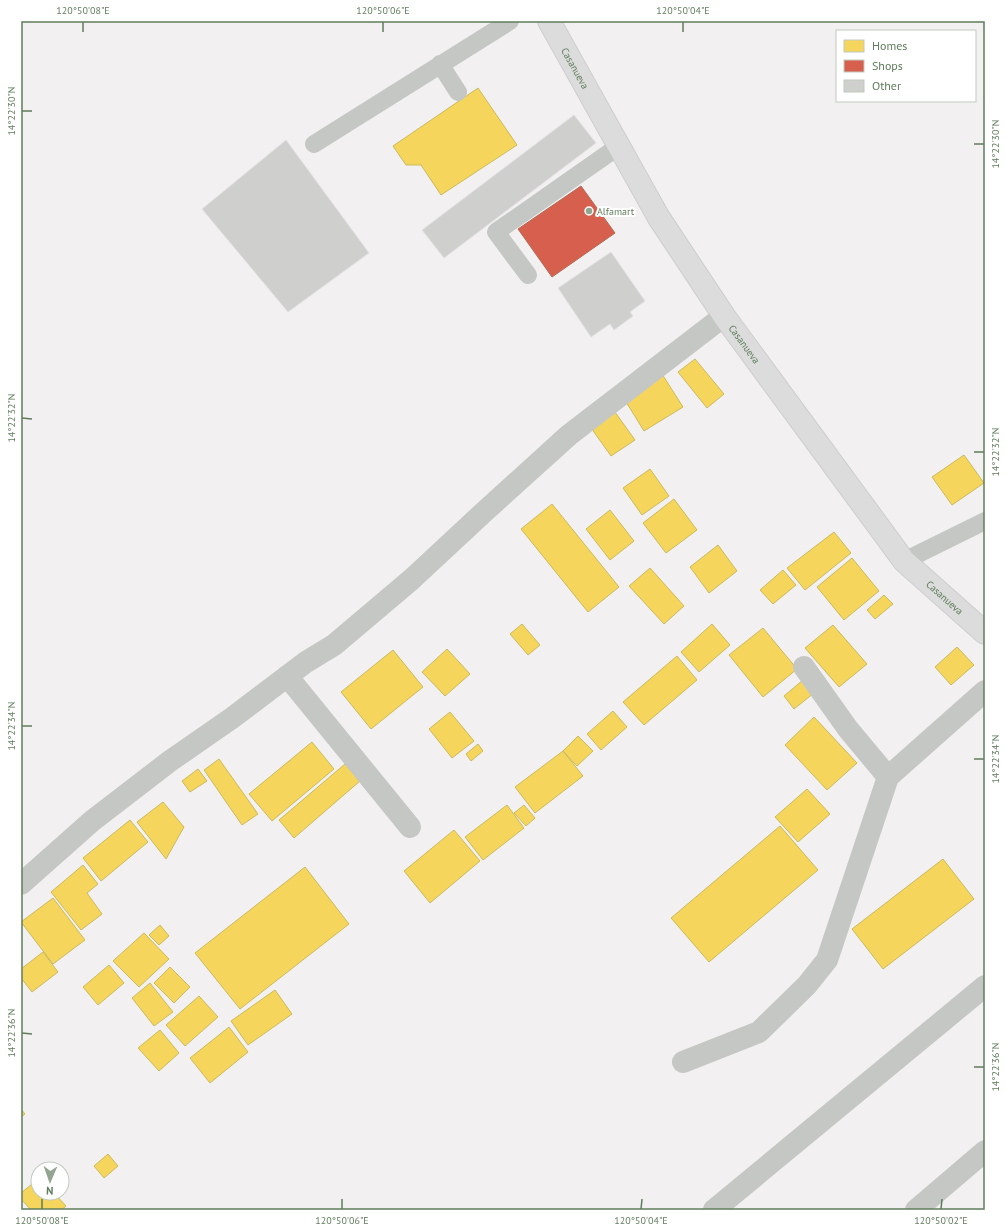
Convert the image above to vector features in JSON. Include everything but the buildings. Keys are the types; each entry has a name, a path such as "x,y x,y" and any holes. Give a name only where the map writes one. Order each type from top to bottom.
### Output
{"street":[{"name":"Casanueva","path":"550,21 659,218 724,316 904,561 985,634"},
{"path":"21,884 92,821 170,761 232,718 306,662 334,645 412,579 569,435 724,316"},
{"path":"804,667 848,729 888,777"},
{"path":"288,676 410,827"},
{"path":"683,1062 758,1032 807,984 827,960 888,777 985,691"},
{"path":"723,1207 985,986"},
{"path":"916,1210 985,1151"}],"lane":[{"path":"314,144 510,21"},
{"path":"440,64 458,92"},
{"path":"528,275 496,232 619,146"},
{"path":"904,561 985,521"}],"place":[{"name":"Alfamart","path":"589,211"}]}
